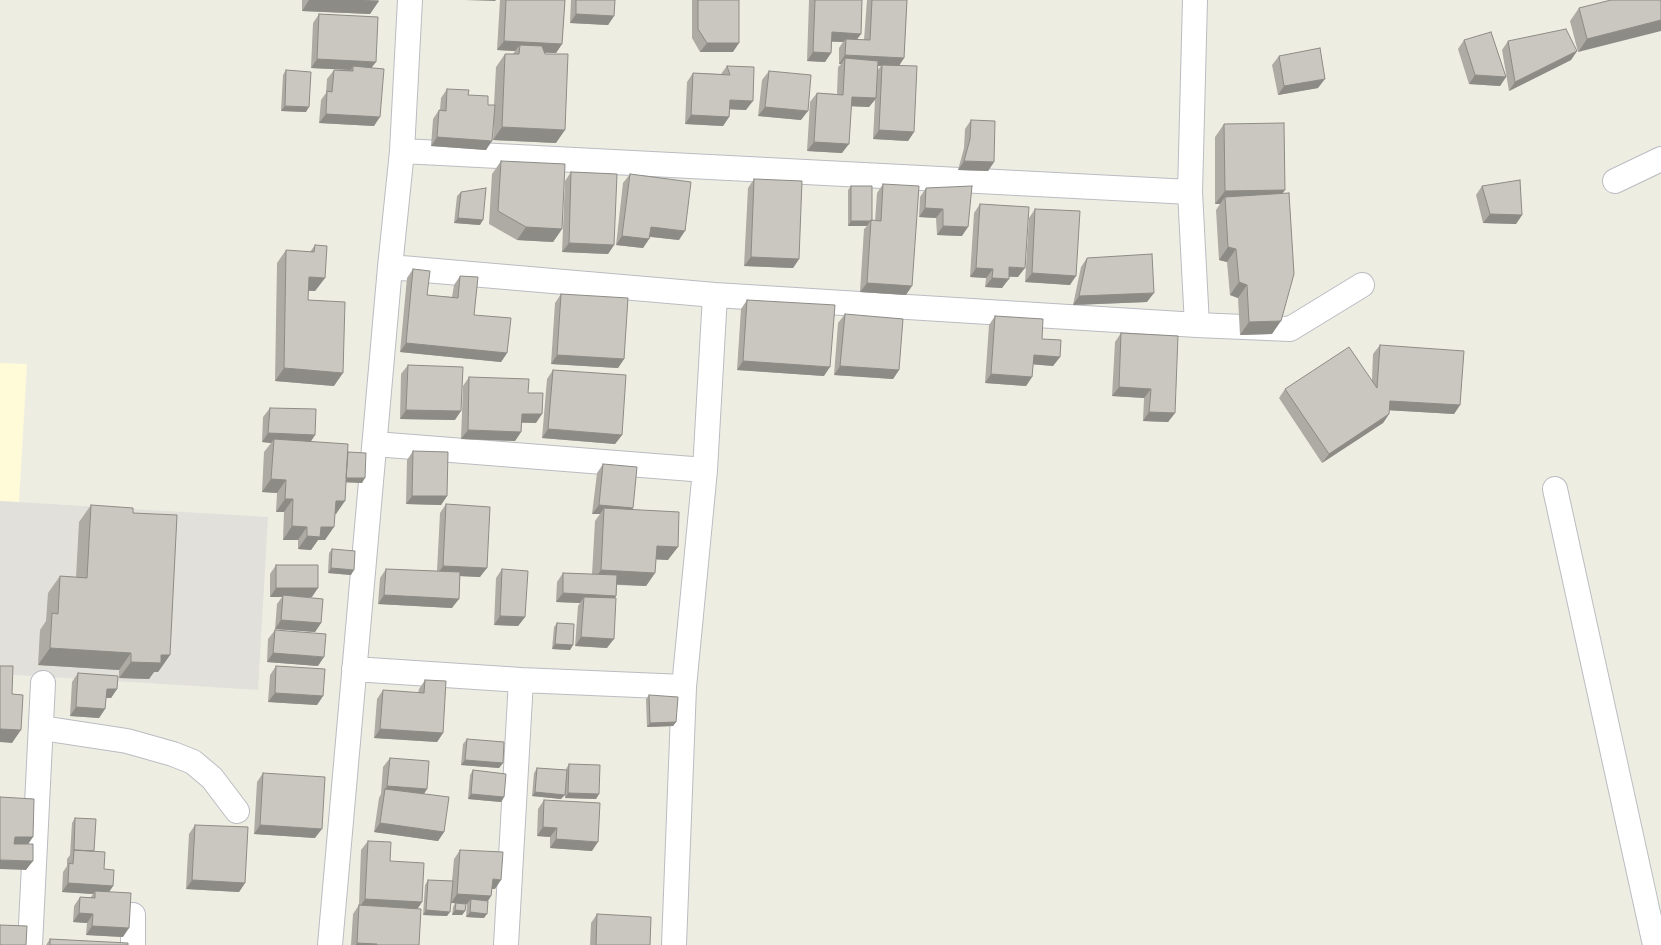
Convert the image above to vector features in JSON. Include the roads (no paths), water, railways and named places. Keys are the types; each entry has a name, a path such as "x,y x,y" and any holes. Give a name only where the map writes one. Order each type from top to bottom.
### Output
{"street":[{"path":"330,945 402,151 410,0"},
{"path":"1194,0 1190,192 1197,325"},
{"path":"402,151 1190,192"},
{"path":"1615,181 1661,159"},
{"path":"390,267 715,295 1290,329 1362,285"},
{"path":"674,945 684,687 705,470 715,295"},
{"path":"375,444 705,470"},
{"path":"1555,489 1656,945"},
{"path":"354,669 521,680 684,687"},
{"path":"506,945 521,680"},
{"path":"30,945 43,683"},
{"path":"42,728 127,741 173,754 193,762 212,778 237,811"},
{"path":"133,915 133,945"}]}
